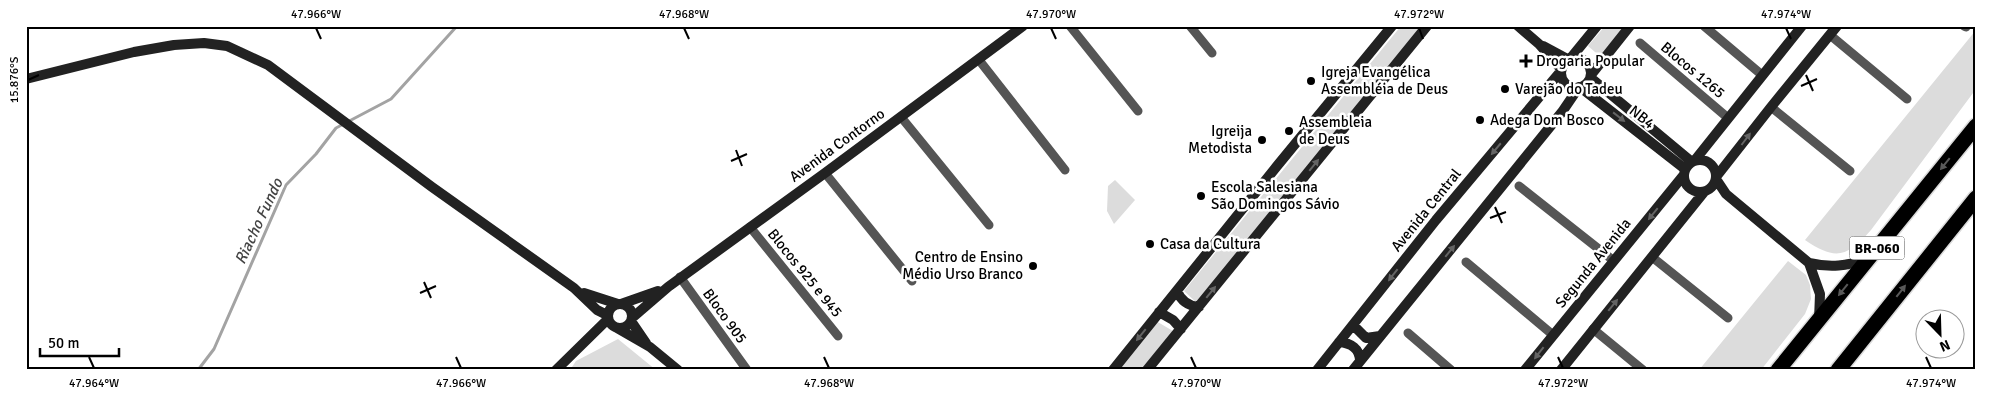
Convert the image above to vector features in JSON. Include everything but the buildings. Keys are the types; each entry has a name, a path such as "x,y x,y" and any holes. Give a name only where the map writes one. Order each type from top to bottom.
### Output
{"highway":[{"name":"BR-060","path":"1778,370 1975,128"},
{"name":"BR-060","path":"1838,370 1976,198"}],"street":[{"name":"Avenida Contorno","path":"631,320 680,277 901,118 1024,26"},
{"path":"1070,26 1138,111"},
{"path":"1190,26 1212,53"},
{"path":"1113,370 1392,26"},
{"path":"1149,369 1426,26"},
{"path":"1518,26 1539,44 1561,70 1562,78 1567,85 1580,87"},
{"path":"1561,70 1597,26"},
{"path":"1356,366 1630,26"},
{"path":"1704,26 1762,75"},
{"name":"Segunda Avenida","path":"1525,370 1802,26"},
{"path":"1561,370 1706,191 1713,186 1716,178 1771,107 1837,26"},
{"path":"1830,35 1907,99"},
{"path":"26,79 134,52 174,45 204,43 227,46 246,54 268,65 574,288 611,322 650,347 678,370"},
{"path":"1539,44 1569,59 1584,60 1590,66 1591,76"},
{"name":"Blocos 1265","path":"1640,44 1728,118"},
{"path":"979,60 1065,170"},
{"name":"Avenida Central","path":"1317,370 1436,220 1561,70"},
{"name":"NB4","path":"1591,76 1689,167"},
{"name":"NB4","path":"1580,87 1689,167"},
{"path":"1771,107 1850,171"},
{"path":"901,118 988,225"},
{"path":"1726,194 1692,191 1684,182 1689,167 1700,160 1710,163 1716,172 1716,178 1726,194 1809,263 1826,267 1852,264 1868,259"},
{"path":"825,173 912,281"},
{"path":"1520,186 1614,261"},
{"name":"Blocos 925 e 945","path":"750,227 838,336"},
{"path":"1652,257 1728,318"},
{"path":"1466,262 1553,335"},
{"path":"1809,263 1820,294 1818,320"},
{"name":"Bloco 905","path":"680,277 747,370"},
{"name":"Avenida Contorno","path":"620,304 642,298 668,287"},
{"path":"574,288 629,309 631,320 650,347"},
{"path":"1176,291 1185,302 1199,307"},
{"path":"556,370 581,345 611,322 612,307 620,304"},
{"path":"1159,312 1173,320 1181,329"},
{"path":"611,322 625,327 631,320"},
{"path":"1353,325 1366,338 1380,336"},
{"path":"1593,329 1643,370"},
{"path":"1408,334 1451,370"},
{"path":"1339,342 1348,343 1353,346 1360,355 1356,366"}],"shaded area":[{"path":"1401,26 1424,26 1198,304 1184,291"},
{"path":"1605,26 1628,26 1602,58 1588,46"},
{"path":"1976,30 1976,89 1871,230 1855,246 1841,253 1825,251 1805,240"},
{"path":"1115,180 1135,200 1114,224 1107,211 1108,186"},
{"path":"1788,261 1806,275 1810,285 1811,299 1805,314 1761,370 1699,370"},
{"path":"1156,321 1173,331 1142,370 1118,370"},
{"path":"618,339 656,370 570,370 576,361"}],"waterway":[{"name":"Riacho Fundo","path":"198,370 214,349 286,185 316,154 336,128 391,99 457,26"}],"place":[{"name":"Drogaria Popular","path":"1526,61"},
{"name":"Igreja Evangélica Assembléia de Deus","path":"1311,81"},
{"name":"Varejão do Tadeu","path":"1505,89"},
{"name":"Adega Dom Bosco","path":"1480,120"},
{"name":"Assembleia de Deus","path":"1289,131"},
{"name":"Igreija Metodista","path":"1262,140"},
{"name":"Escola Salesiana São Domingos Sávio","path":"1201,196"},
{"name":"Casa da Cultura","path":"1150,244"},
{"name":"Centro de Ensino Médio Urso Branco","path":"1033,266"}]}
